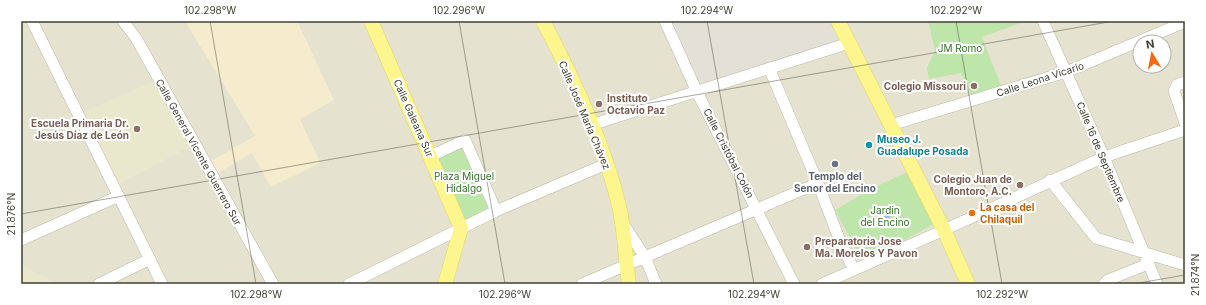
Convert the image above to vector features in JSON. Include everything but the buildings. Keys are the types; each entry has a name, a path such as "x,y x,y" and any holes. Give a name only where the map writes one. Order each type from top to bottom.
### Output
{"main road":[{"name":"Calle Galeana Sur","path":"372,21 461,228"},
{"name":"Calle José María Chávez","path":"543,21 592,125 606,164 622,222 629,284"},
{"path":"838,21 944,230 968,284"},
{"path":"445,284 461,228"}],"street":[{"path":"32,21 162,284"},
{"name":"Calle General Vicente Guerrero Sur","path":"123,21 136,38 273,284"},
{"name":"Calle Cristóbal Colón","path":"664,21 697,92 794,284"},
{"name":"Calle 16 de Septiembre","path":"1043,21 1104,157 1143,254 1157,284"},
{"name":"Calle Leona Vicario","path":"891,125 1066,72 1185,22"},
{"path":"592,125 849,43"},
{"path":"769,68 817,181 840,242 854,270"},
{"path":"1185,82 1177,85 1174,91 1185,122"},
{"path":"822,284 944,230 1050,180 1104,157 1185,130"},
{"path":"431,156 466,140 496,211"},
{"path":"348,284 496,211 606,164"},
{"path":"1050,180 1096,238 1143,254 1185,265"},
{"path":"582,284 811,186 817,181"},
{"path":"21,240 119,196"},
{"path":"622,222 645,257 656,284"},
{"path":"99,284 150,259"},
{"path":"1104,284 1108,280 1148,264"}],"shaded area":[{"path":"21,21 1185,21 1185,284 21,284"},
{"path":"185,21 297,21 334,100 300,119 320,163 271,187 252,153 216,174 209,162 255,136"},
{"path":"671,21 833,21 842,39 701,85"},
{"name":"Escuela Primaria Dr. Jesús Díaz de León","path":"156,80 193,145 119,184 82,113"},
{"path":"21,265 59,284 21,284"}],"green space":[{"name":"JM Romo","path":"928,21 1026,21 982,37 1002,88 972,96 961,73 929,79 927,68 935,50"},
{"name":"Plaza Miguel Hidalgo","path":"463,143 493,207 465,220 435,157"},
{"name":"Jardín del Encino","path":"907,172 934,224 863,262 835,210 871,189"}],"water":[{"path":"883,212 887,212 889,213 889,221 883,222 880,219 880,215"}],"place":[{"name":"Colegio Missouri","path":"974,86"},
{"name":"Instituto Octavio Paz","path":"599,104"},
{"name":"Escuela Primaria Dr. Jesús Díaz de León","path":"137,129"},
{"name":"Museo J. Guadalupe Posada","path":"869,145"},
{"name":"Templo del Senor del Encino","path":"835,164"},
{"name":"Colegio Juan de Montoro, A.C.","path":"1020,185"},
{"name":"La casa del Chilaquil","path":"972,213"},
{"name":"Preparatoria Jose Ma. Morelos Y Pavon","path":"807,247"}]}
